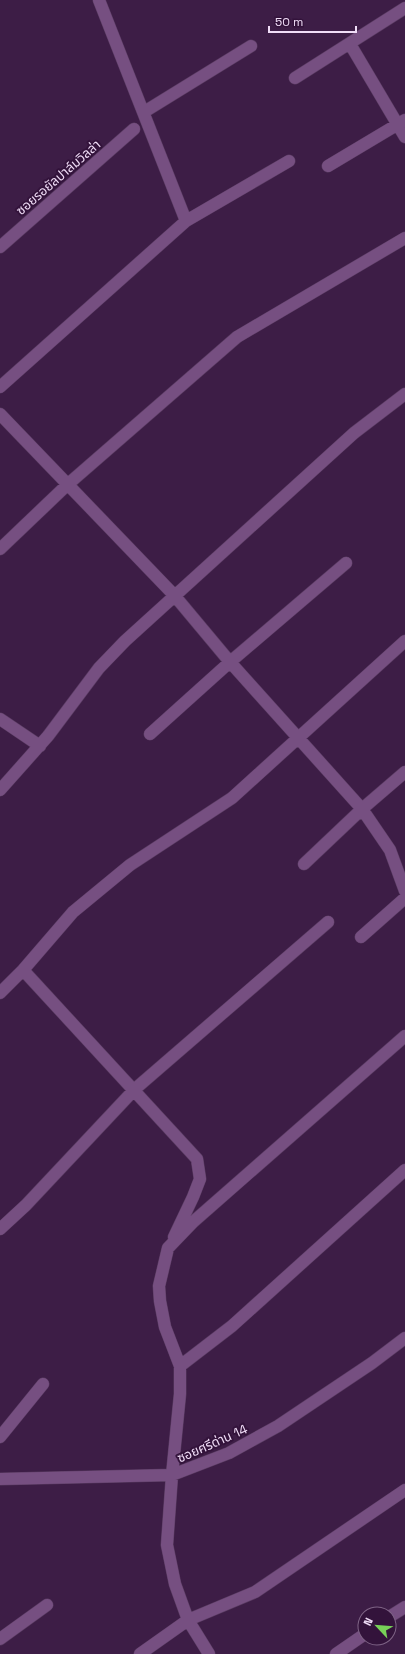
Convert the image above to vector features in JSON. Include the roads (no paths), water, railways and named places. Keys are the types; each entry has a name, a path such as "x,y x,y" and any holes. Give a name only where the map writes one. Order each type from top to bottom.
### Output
{"street":[{"path":"102,1 186,221"},
{"path":"295,78 405,8"},
{"path":"350,44 401,122 405,137"},
{"path":"144,112 252,46"},
{"path":"328,166 401,122"},
{"name":"ซอยรอยัลปาล์มวิลล่า","path":"0,247 134,129"},
{"path":"0,386 186,221 289,161"},
{"path":"0,549 67,486 237,337 405,238"},
{"path":"0,790 40,746 112,653 174,595 354,434 405,394"},
{"path":"0,414 67,486 174,595 230,662 362,809 390,850 405,892"},
{"path":"150,734 230,662 346,563"},
{"path":"0,994 23,970 73,912 99,889 130,865 232,798 405,641"},
{"path":"0,719 40,746"},
{"path":"304,864 362,809 405,772"},
{"path":"361,937 405,898"},
{"path":"0,1229 26,1205 134,1089 328,922"},
{"path":"23,970 197,1159 200,1179 193,1197 168,1248 159,1286 165,1327 180,1366 180,1394 167,1545 175,1584 188,1620 209,1654"},
{"path":"168,1248 193,1222 405,1036"},
{"path":"180,1366 232,1326 405,1170"},
{"name":"ซอยศรีด่าน 14","path":"0,1479 172,1475 229,1453 278,1426 372,1363 405,1338"},
{"path":"0,1437 43,1384"},
{"path":"140,1654 188,1620 255,1592 405,1490"},
{"path":"0,1639 47,1604"},
{"path":"336,1654 357,1640"}]}
